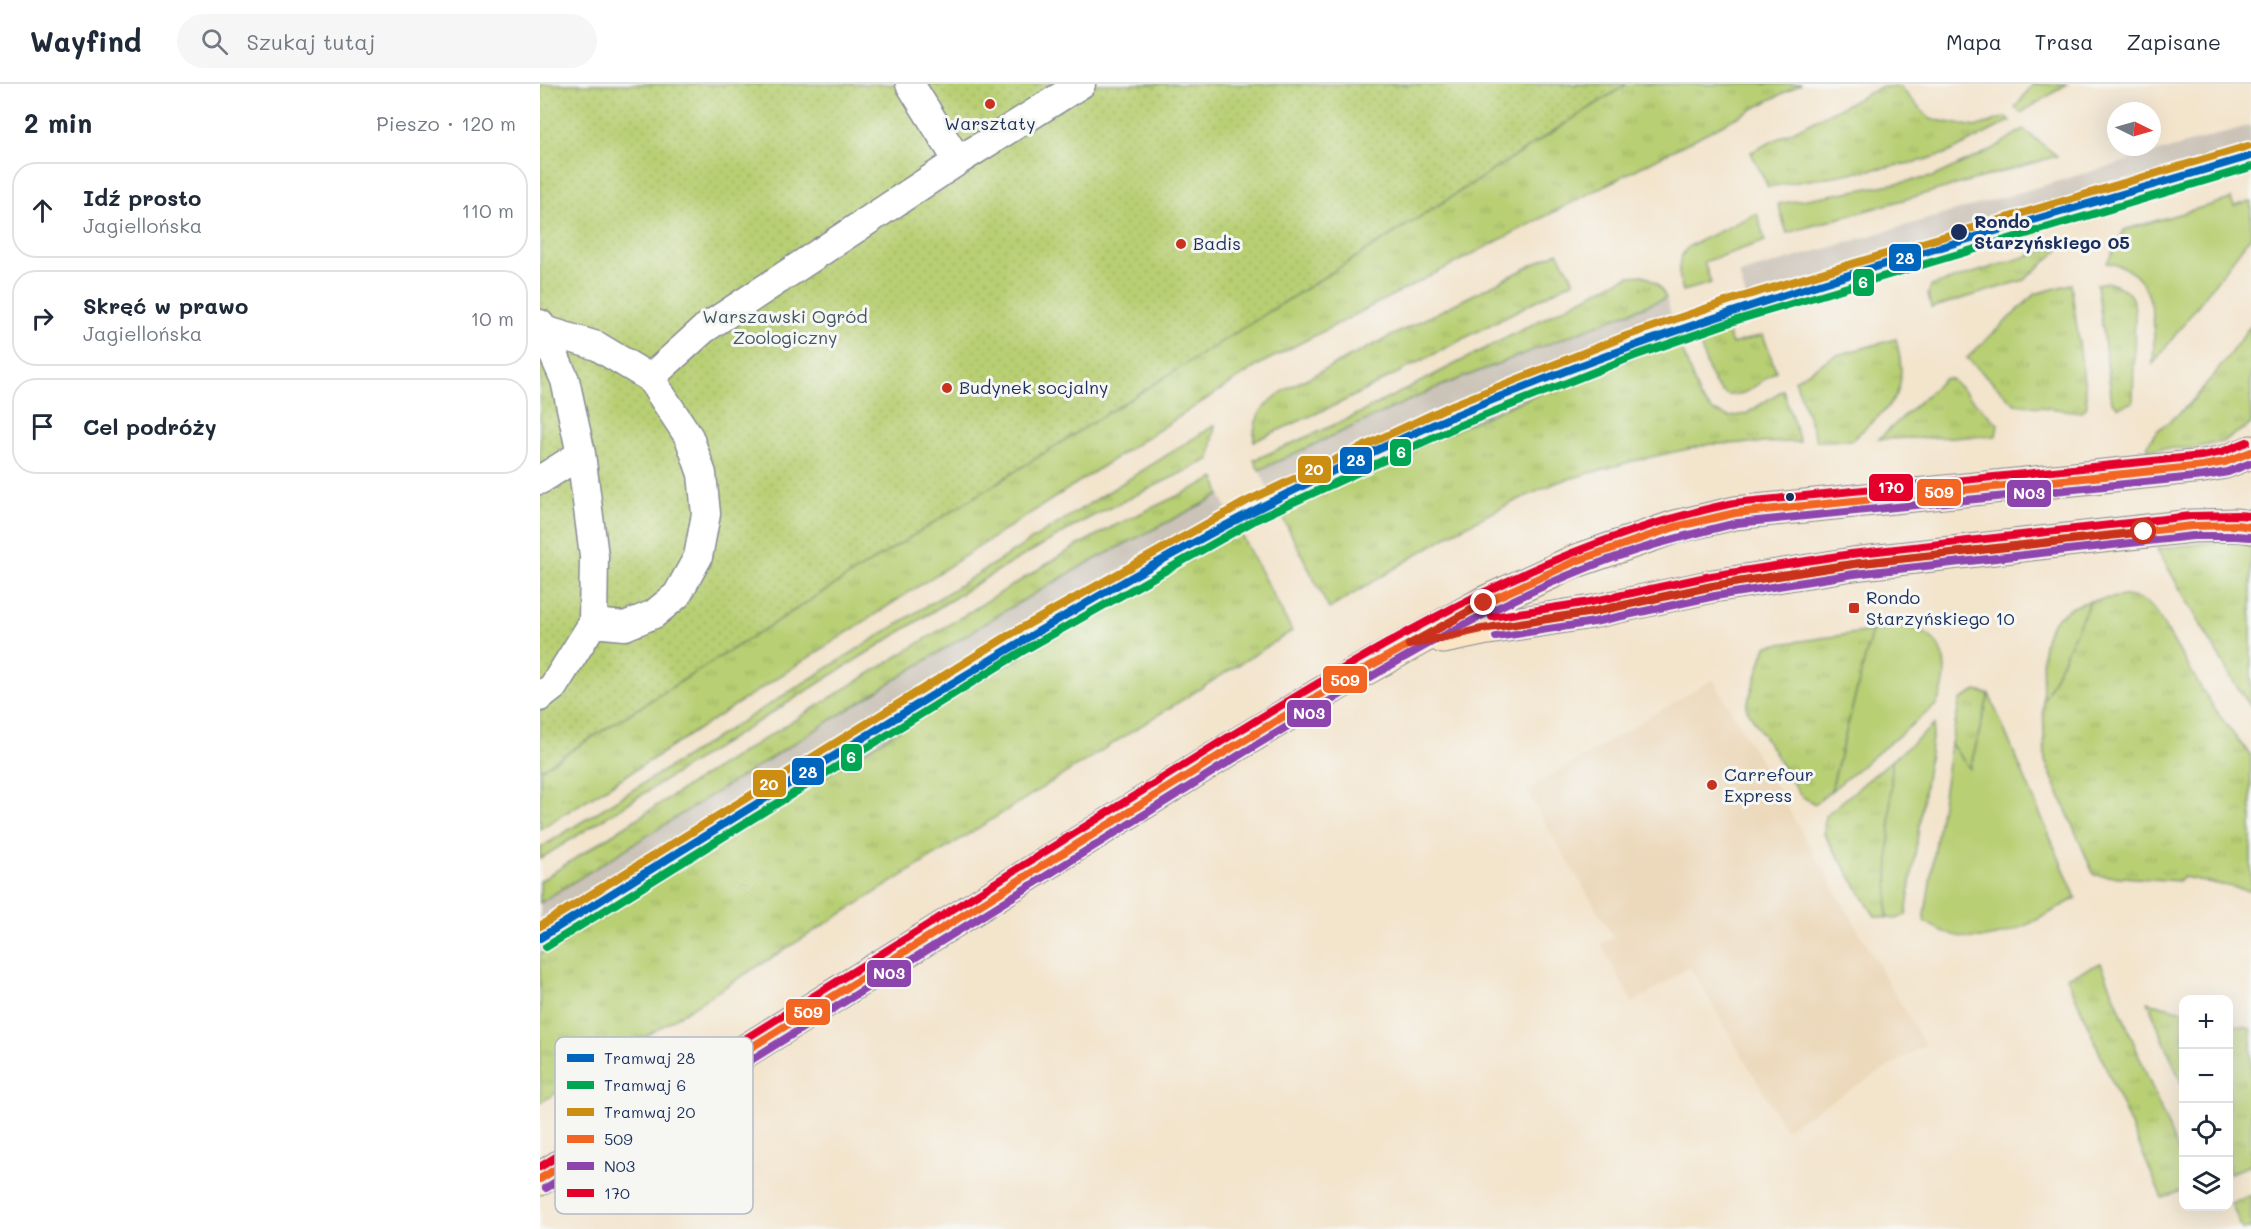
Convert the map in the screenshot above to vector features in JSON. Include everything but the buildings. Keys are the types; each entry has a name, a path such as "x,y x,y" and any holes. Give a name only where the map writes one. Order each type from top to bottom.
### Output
{"street":[{"path":"753,1046 1233,747 1484,603 1576,561 1675,527 1734,513 2202,466 2225,462 2251,453"},
{"path":"1409,645 1482,629 1592,612 1713,586 1853,564 2192,526 2251,527"},
{"path":"540,1179 555,1170"}],"lane":[{"path":"910,84 958,161"},
{"path":"650,378 704,329 958,161 1081,84"},
{"path":"542,327 597,346 650,378 689,437 702,474 706,514 698,557 677,595 654,614 625,626 593,623"},
{"path":"540,697 553,687 593,623 594,556 581,454 565,380 542,327"},
{"path":"540,480 581,454"}],"shaded area":[{"path":"2251,125 2251,169 1810,294 1751,314 1739,274 2144,156 2161,156 2161,151"},
{"path":"1666,298 1679,341 1630,357 1459,428 1279,510 1259,470 1436,388"},
{"path":"1220,495 1239,531 950,698 540,954 540,903 1003,612 1082,566"},
{"path":"1713,679 1925,1045 1785,1129 1690,967 1633,1003 1601,944 1613,937 1526,791"}],"green space":[{"name":"Warszawski Ogród Zoologiczny","path":"540,84 1627,84 1426,213 540,770"},
{"path":"1627,84 1801,84 1260,364 651,760 540,829 540,770 1426,213"},
{"path":"2033,84 2067,84 2021,113 2015,108"},
{"path":"1881,87 1900,87 1930,119 1975,127 2006,117 2010,121 1948,153 1917,162 1768,187 1751,152"},
{"path":"2023,129 2057,156 1787,233 1778,204 1932,177 1993,149"},
{"path":"2231,199 2234,206 2251,201 2251,236 2153,364 2153,316 2145,287 2136,276 2124,268 2107,263 2124,230"},
{"path":"1757,213 1765,241 1704,262 1711,283 1683,291 1679,267 1681,257 1689,246"},
{"path":"2066,244 2024,280 1931,308 1928,294 1931,286"},
{"path":"1558,252 1574,281 1342,402 1254,441 1256,423 1262,409 1288,388"},
{"path":"1643,275 1657,284 1666,298 1436,388 1259,470 1254,460 1350,418 1615,282 1630,276"},
{"path":"2107,282 2129,294 2135,310 2133,402 2119,407 2112,402 2097,284"},
{"path":"2071,284 2086,408 2081,412 2015,404 1967,358 2035,294"},
{"path":"1725,325 1732,344 1763,335 1776,371 1751,389 1736,395 1727,395 1714,382 1705,362 1697,334"},
{"path":"2251,325 2251,424 2222,442 2193,448 2147,449 2155,434 2188,405 2207,384"},
{"path":"1896,339 1901,374 1895,398 1852,440 1817,441 1795,380 1834,356"},
{"path":"1679,341 1700,398 1713,411 1730,417 1746,414 1783,390 1800,442 1710,444 1633,461 1558,482 1452,533 1329,609 1279,510 1527,399"},
{"path":"1944,379 1951,379 1998,424 1996,436 1879,439"},
{"path":"1215,425 1210,459 1087,519 992,574 540,859 540,848"},
{"path":"1215,478 1220,495 1082,566 1003,612 540,903 540,881 686,787 1073,548"},
{"path":"1239,531 1292,631 645,1037 555,1037 555,1094 540,1103 540,954 950,698"},
{"path":"2229,540 2251,543 2251,707 2235,684 2157,549"},
{"path":"2124,596 2141,600 2155,611 2211,704 2251,755 2251,891 2184,877 2180,881 2094,875 2045,761 2043,702 2090,601"},
{"path":"2090,601 2043,702 2043,653 2050,627 2059,616"},
{"path":"1902,627 1928,635 1937,644 1945,666 1942,692 1936,705 1831,791 1872,631"},
{"path":"1872,631 1831,791 1815,804 1801,796 1746,708 1766,646"},
{"path":"1976,691 1989,694 1970,769 1951,744 1960,700"},
{"path":"1989,694 2076,898 2002,935 1964,938 1945,932 1924,921 1951,744 1970,769"},
{"path":"1934,725 1906,915 1896,919 1887,918 1892,760"},
{"path":"1892,760 1887,918 1875,916 1824,834 1825,816"},
{"path":"2101,963 2179,1153 2179,1192 2162,1198 2067,977"},
{"path":"2148,1002 2179,1010 2179,1077"},
{"path":"2233,1024 2251,1029 2251,1165 2233,1172"},
{"path":"2251,1195 2251,1229 2242,1229 2233,1202"}],"tram line":[{"name":"20","path":"540,926 1011,634 1247,501 1450,406 1626,336 1731,300 2248,146"},
{"name":"28","path":"540,938 1080,607 1228,524 1379,449 1553,376 1750,306 1950,244 2251,156"},
{"name":"6","path":"546,947 1021,652 1257,519 1458,426 1634,356 1737,320 2251,167"}],"transit line":[{"name":"170","path":"748,1037 1227,738 1348,666 1471,599 1534,569 1599,543 1665,520 1734,503 2202,456 2222,452 2247,442"},
{"name":"509","path":"753,1046 1341,682 1484,603 1576,561 1675,527 1735,513 2203,466 2225,462 2251,452"},
{"name":"N03","path":"753,1059 1321,706 1448,633 1579,571 1657,544 1737,523 2204,476 2228,472 2251,463"},
{"name":"170","path":"1492,617 1590,602 1711,576 1851,554 2191,516 2251,516"},
{"name":"509","path":"1494,627 1592,612 1713,586 1853,564 2192,526 2251,527"},
{"name":"N03","path":"1496,637 1594,622 1715,596 1854,574 2193,536 2250,537"},
{"name":"170","path":"540,1167 555,1158"},
{"name":"509","path":"540,1179 555,1170"},
{"name":"N03","path":"546,1188 555,1182"}],"place":[{"name":"Warsztaty","path":"990,104"},
{"name":"Rondo Starzyńskiego 05","path":"1959,232"},
{"name":"Badis","path":"1181,244"},
{"name":"Budynek socjalny","path":"947,388"},
{"name":"Rondo Starzyńskiego 10","path":"1854,608"},
{"name":"Carrefour Express","path":"1712,785"}],"route":[{"path":"1484,603 1409,645 1482,629 1592,612 1713,586 1853,564 2144,532"}]}
